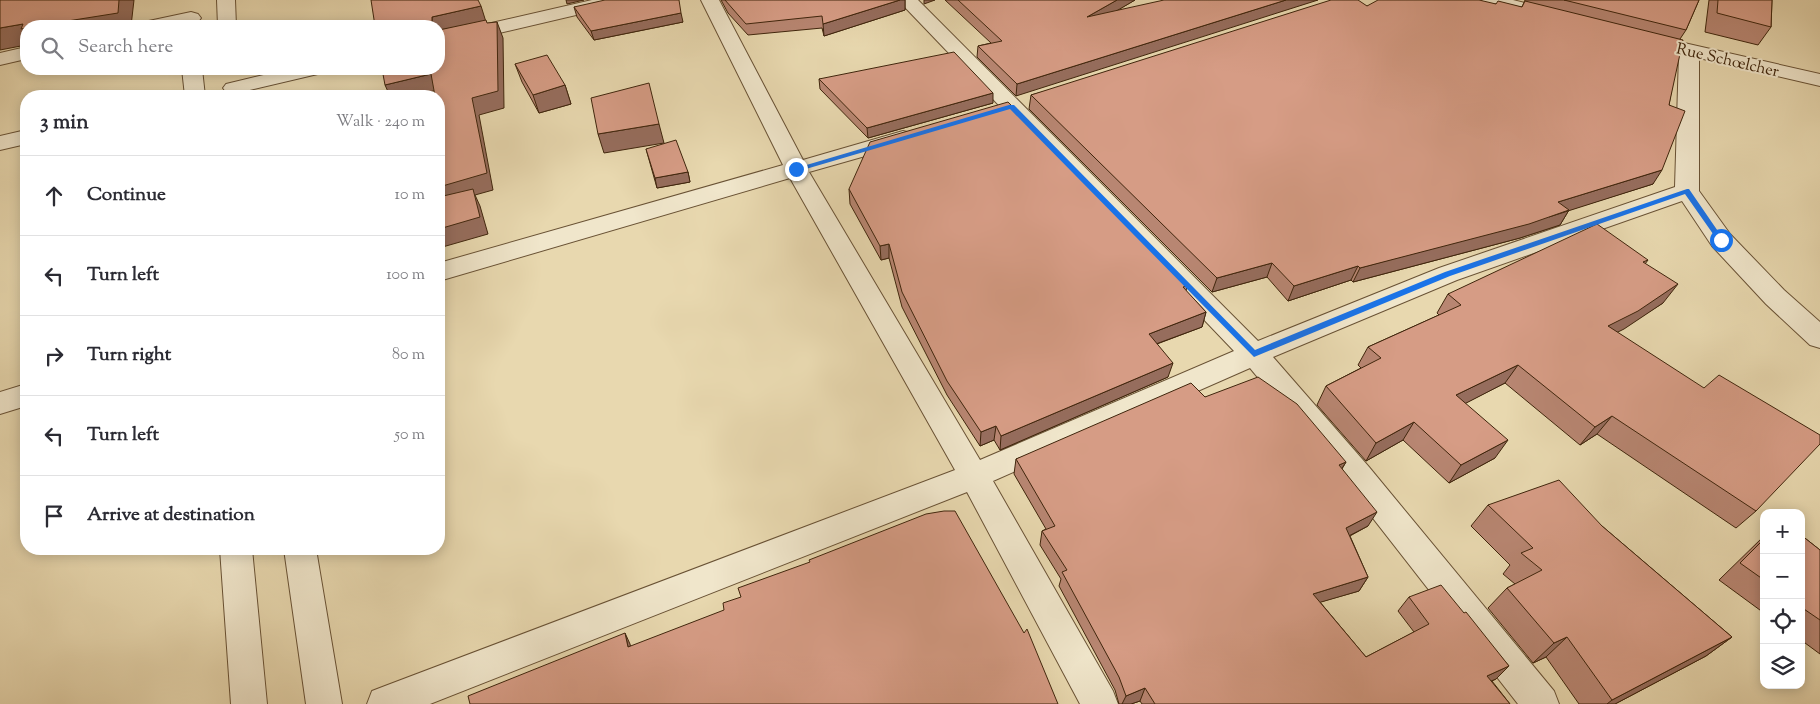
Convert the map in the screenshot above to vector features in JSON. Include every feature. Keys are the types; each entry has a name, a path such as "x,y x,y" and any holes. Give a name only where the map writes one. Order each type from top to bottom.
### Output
{"street":[{"path":"445,39 616,0"},
{"path":"710,0 796,169 974,476 1100,704"},
{"path":"907,0 1254,354 1358,476 1541,704"},
{"path":"1491,0 1547,14"},
{"path":"227,20 229,1"},
{"path":"172,20 189,15"},
{"name":"Rue Schœlcher","path":"1652,40 1820,80"},
{"path":"1689,50 1687,191 1721,240 1776,297 1820,338"},
{"path":"0,59 20,54"},
{"path":"193,75 194,90"},
{"path":"233,84 282,75"},
{"path":"445,270 927,131"},
{"path":"0,143 20,138"},
{"path":"385,704 974,476 1254,354 1448,274 1687,191"},
{"path":"0,403 20,397"},
{"path":"237,555 249,704"},
{"path":"301,555 324,704"}],"building":[{"path":"0,0 119,0 118,13 74,20 20,20 20,25 0,28"},
{"path":"371,0 478,0 481,6 432,17 432,20 374,20"},
{"path":"605,0 679,0 681,13 591,31 574,7"},
{"path":"725,0 900,0 823,24 822,16 746,24"},
{"path":"958,0 1117,0 1087,17 1164,0 1286,0 1017,84 978,46 1002,41"},
{"path":"1331,0 1358,0 1367,6 1378,0 1479,0 1496,4 1498,1 1522,7 1525,1 1683,40 1669,105 1685,111 1662,170 1558,202 1569,210 1529,224 1360,268 1358,266 1294,286 1272,263 1217,278 1031,95"},
{"path":"1564,0 1699,0 1686,30"},
{"path":"1718,0 1772,0 1771,27 1717,13"},
{"path":"486,20 487,23 497,22 498,91 472,98 487,173 445,185 445,90 434,90 431,75 445,75 445,29"},
{"path":"954,52 993,93 867,128 819,79"},
{"path":"547,55 565,85 533,95 515,64"},
{"path":"383,75 427,75 385,85"},
{"path":"649,83 659,124 598,134 591,98"},
{"path":"1008,102 1187,286 1183,287 1206,312 1149,334 1173,363 1001,436 996,426 981,432 947,381 902,292 889,244 880,246 849,189 870,142"},
{"path":"676,140 688,172 655,178 646,149"},
{"path":"473,189 480,217 445,227 445,196"},
{"path":"1597,224 1648,260 1643,262 1678,284 1638,311 1608,326 1704,388 1719,375 1820,435 1820,444 1756,511 1612,416 1595,427 1518,365 1456,395 1508,440 1461,465 1414,422 1376,443 1326,386 1381,358 1368,347 1461,305 1448,294"},
{"path":"1258,377 1297,404 1346,462 1339,465 1377,512 1346,528 1368,577 1313,594 1366,657 1429,624 1409,597 1441,585 1464,613 1466,612 1509,666 1487,676 1510,704 1155,704 1145,688 1126,696 1119,677 1062,572 1067,570 1042,531 1055,526 1016,459 1191,383 1205,397"},
{"path":"1559,480 1602,526 1732,637 1612,700 1567,637 1554,643 1507,588 1542,570 1521,553 1533,548 1488,505"},
{"path":"955,511 1024,633 1027,629 1058,704 470,704 468,696 625,633 628,647 724,610 723,603 741,597 738,588 810,562 809,560 926,514"},
{"path":"1805,538 1820,550 1820,620 1805,610"},
{"path":"1760,543 1760,577 1740,563"}],"route":[{"path":"796,169 1012,106 1254,354 1448,274 1687,191 1721,240"}]}
